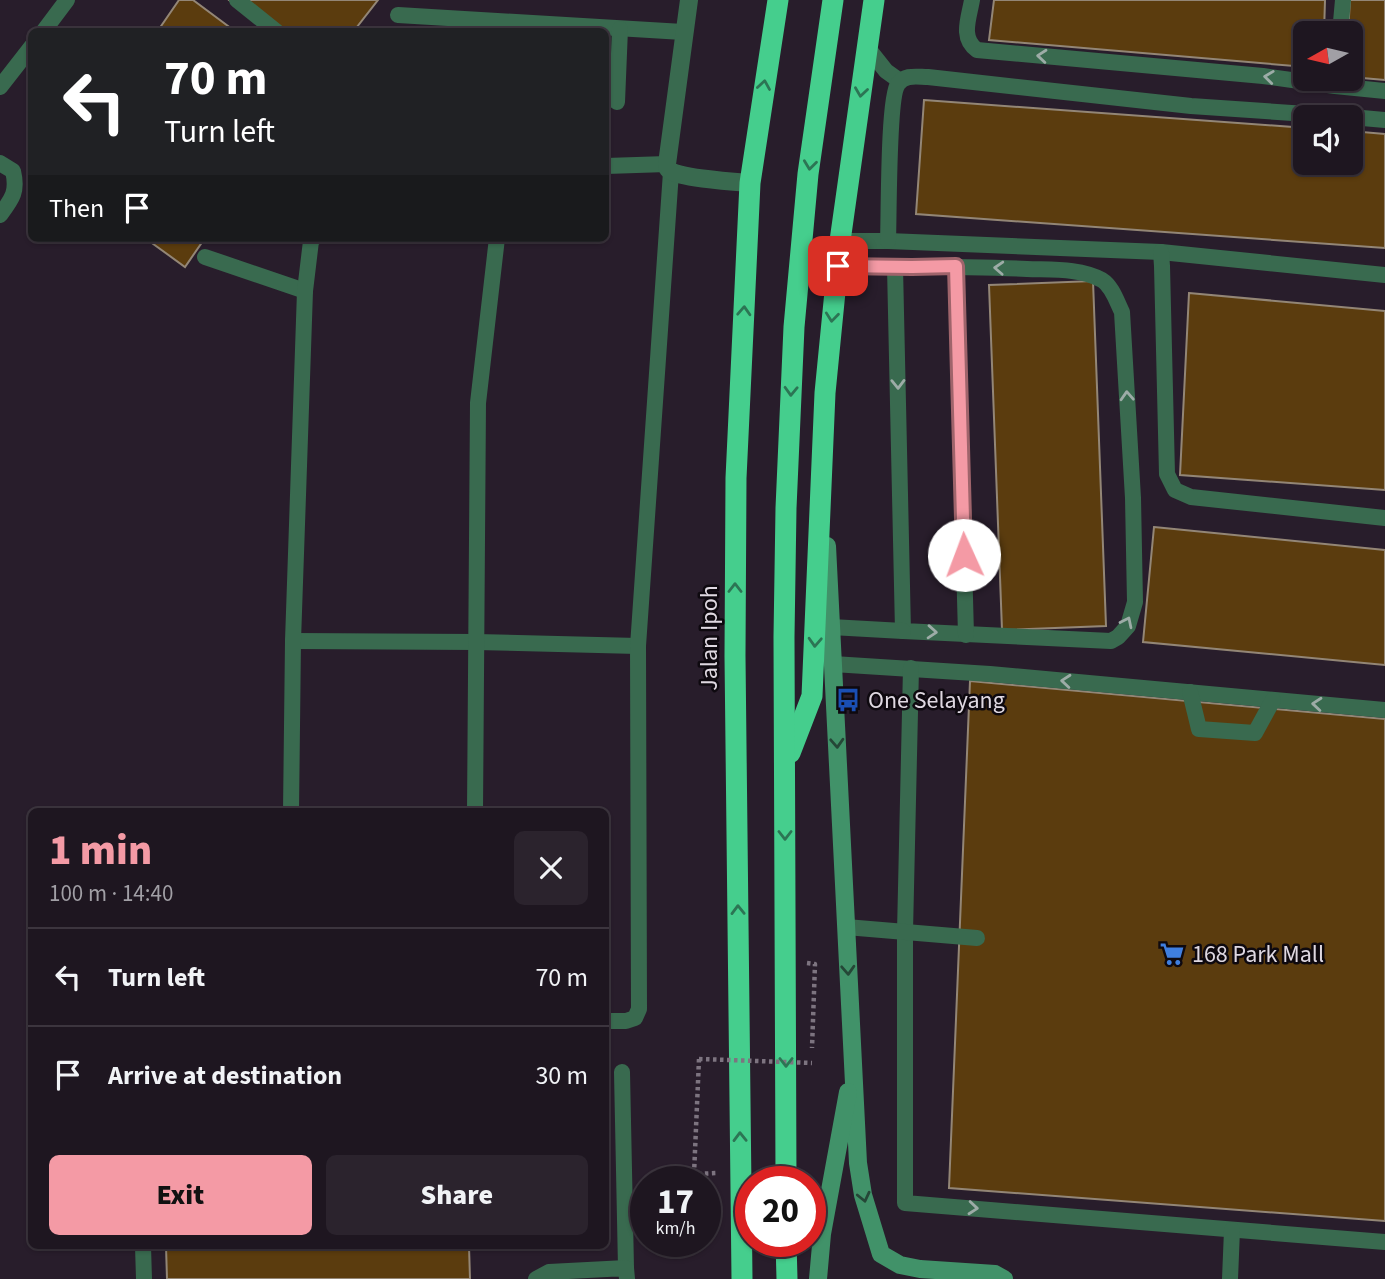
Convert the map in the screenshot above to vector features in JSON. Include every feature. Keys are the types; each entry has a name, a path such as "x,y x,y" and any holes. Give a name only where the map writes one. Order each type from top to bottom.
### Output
{"highway":[{"name":"Jalan Ipoh","path":"740,1166 736,478 750,183 778,0"},
{"path":"786,1166 786,508 794,327 808,174 833,0"},
{"path":"785,766 812,696 825,393 840,241 874,0"},
{"name":"Jalan Ipoh","path":"742,1257 742,1279"},
{"path":"786,1257 787,1279"}],"street":[{"path":"689,0 669,168 686,176 750,183"},
{"path":"822,455 858,1163 863,1195 881,1254 900,1265 995,1274 1004,1279"},
{"path":"818,1279 822,1234 853,1061"}],"lane":[{"path":"46,28 66,0"},
{"path":"237,0 272,28"},
{"path":"972,0 966,38 977,50 1293,78"},
{"path":"1341,21 1343,0"},
{"path":"398,15 604,28"},
{"path":"609,28 684,32"},
{"path":"617,102 620,29"},
{"path":"867,47 886,71 900,81"},
{"path":"0,87 28,51"},
{"path":"888,241 895,88 909,76 1191,106 1293,113"},
{"path":"1363,87 1385,91"},
{"path":"1363,118 1385,120"},
{"path":"0,163 13,171 16,183 13,198 0,215"},
{"path":"609,166 669,168 638,646 639,1009 635,1018 609,1021"},
{"path":"840,241 1161,252 1385,275"},
{"path":"291,808 293,640 305,291 311,242"},
{"path":"475,808 478,403 497,242"},
{"path":"1161,252 1167,474 1175,490 1191,497 1385,518"},
{"path":"205,257 305,291"},
{"path":"831,628 1111,641 1128,626 1135,602 1133,498 1122,312 1104,281 1078,272 956,266 838,266"},
{"path":"956,266 966,635"},
{"path":"895,267 902,631"},
{"path":"293,640 638,646"},
{"path":"833,664 990,674 1385,710"},
{"path":"911,668 905,932 905,1203 1385,1242"},
{"path":"1190,692 1199,729 1255,733 1273,701"},
{"path":"846,927 977,938"},
{"path":"536,1279 549,1272 627,1274 622,1072"},
{"path":"1230,1279 1233,1230"},
{"path":"143,1249 144,1279"}],"path":[{"path":"812,1049 814,1009"},
{"path":"735,1173 694,1174 699,1059 812,1063"}],"building":[{"path":"179,0 193,0 231,28 160,28"},
{"path":"229,0 378,0 356,28 265,28"},
{"path":"994,0 1325,0 1324,21 1293,21 1293,66 989,40"},
{"path":"1350,0 1385,0 1385,80 1363,78 1363,21 1349,21"},
{"path":"924,100 1293,127 1293,175 1363,175 1363,132 1385,134 1385,248 916,214"},
{"path":"151,242 202,242 185,267"},
{"path":"1093,281 1106,626 1002,630 989,285"},
{"path":"1189,293 1385,311 1385,490 1180,475"},
{"path":"1154,527 1385,550 1385,665 1143,642"},
{"name":"168 Park Mall","path":"970,681 1385,719 1385,1221 949,1188"},
{"path":"166,1249 469,1249 470,1279 167,1279"}],"place":[{"name":"One Selayang","path":"848,700"},
{"name":"168 Park Mall","path":"1172,954"}],"route":[{"path":"838,266 956,266 964,555"}]}
